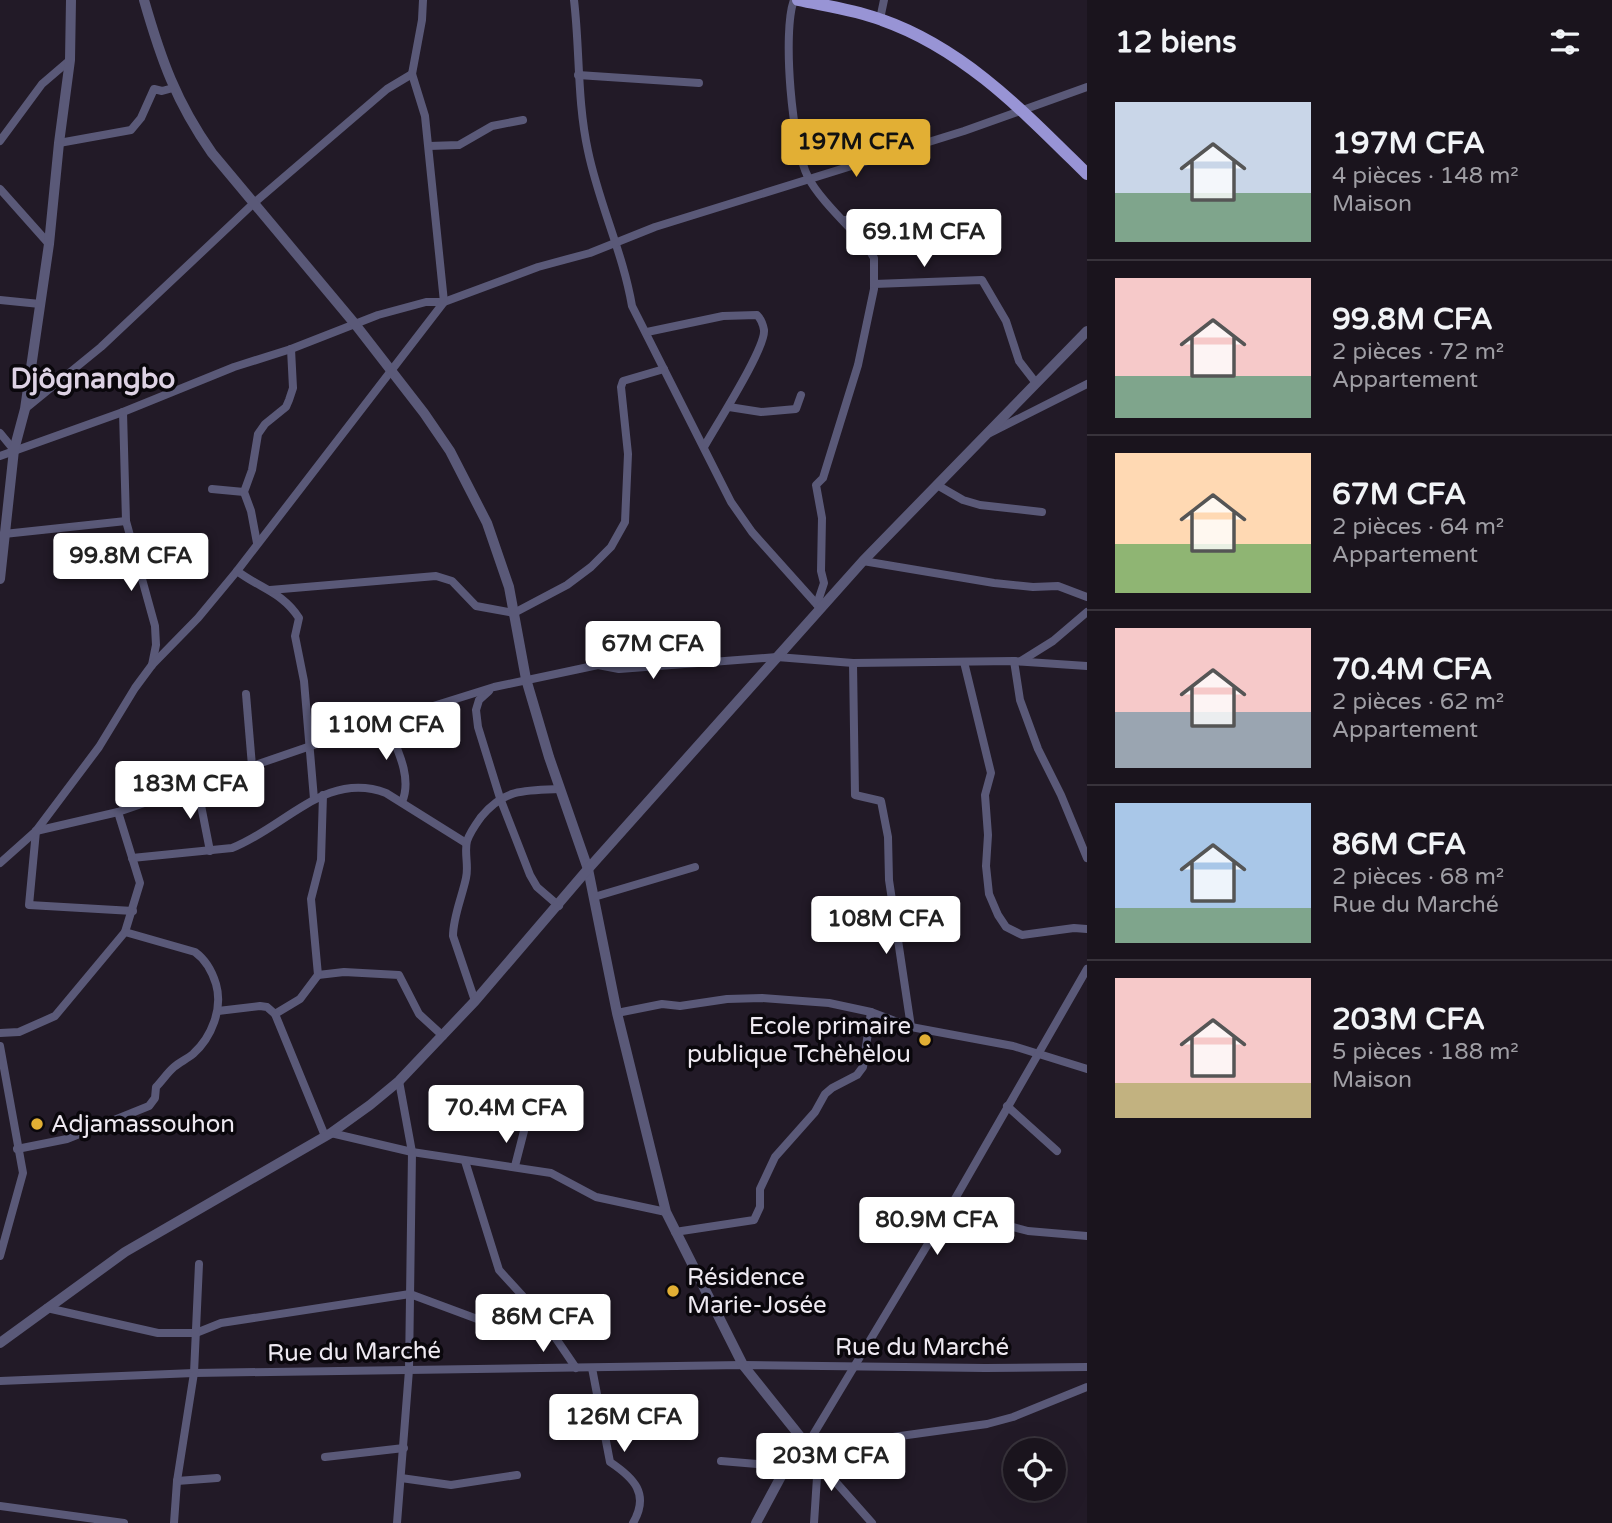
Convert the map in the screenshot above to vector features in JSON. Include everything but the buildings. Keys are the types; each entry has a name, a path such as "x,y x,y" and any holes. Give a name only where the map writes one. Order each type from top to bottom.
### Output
{"main road":[{"path":"796,0 880,19 937,44 1022,110 1087,174"}],"street":[{"path":"0,579 14,450 25,408 48,244 70,60 71,0"},
{"path":"144,0 160,56 173,88 205,144 355,324 425,413 472,490 487,523 509,587 526,679 559,789 589,869 617,1013 666,1212 743,1365 818,1462 872,1523"},
{"path":"0,863 36,831 99,747 152,665 198,618 237,571 444,302 425,116 412,74 423,0"},
{"path":"574,0 578,75 587,149 629,284 632,306 731,502 745,522 819,606"},
{"path":"796,0 790,23 792,106 796,143 808,178 874,258 874,284 858,365 823,478 816,485 822,518 821,570 824,583 819,606"},
{"path":"880,19 884,0"},
{"path":"0,141 42,84 70,60"},
{"path":"25,408 102,347 254,203 387,89 412,74"},
{"path":"578,75 699,83"},
{"path":"0,456 123,412 234,367 291,349 403,307 444,302 517,274 590,253 614,242 1087,87"},
{"path":"59,143 131,130 141,118 155,89 173,88"},
{"path":"429,146 459,145 492,126 523,120"},
{"path":"0,189 48,244"},
{"path":"844,220 961,224"},
{"path":"874,284 982,279 1006,321 1019,361 1036,383"},
{"path":"0,300 40,304"},
{"path":"647,332 723,316 757,315 760,318 764,333 729,407 704,447"},
{"path":"0,1343 148,1237 328,1134 399,1081 475,1001 819,606 1087,331"},
{"path":"257,544 251,511 244,492 252,470 258,434 265,424 286,407 293,388 291,349"},
{"path":"270,590 436,576 453,581 476,606 514,613 567,585 611,547 625,522 628,454 621,387 624,381 664,369"},
{"path":"982,438 1087,384"},
{"path":"729,407 761,412 796,409 801,396"},
{"path":"123,412 126,521 155,626 156,645 152,665"},
{"path":"0,433 14,450"},
{"path":"937,485 963,500 980,505 1041,512"},
{"path":"212,489 244,492"},
{"path":"4,534 126,521"},
{"path":"863,561 994,583 1033,587 1058,586 1087,597"},
{"path":"237,571 254,584 289,602 299,618 295,636 304,681 314,799"},
{"path":"1018,661 1053,641 1087,612"},
{"path":"36,831 118,812 494,687 598,665 620,669 777,657 853,663 1018,661 1087,666"},
{"path":"1018,661 1020,701 1038,749 1061,795 1087,858"},
{"path":"964,662 991,773 985,795 988,835 986,866 989,894 998,915 1006,927 1022,935 1074,928 1087,929"},
{"path":"853,663 855,795 881,801 888,837 889,880 911,1027"},
{"path":"494,687 479,699 475,710 478,727 500,798 530,875 537,887 558,906"},
{"path":"246,694 252,766"},
{"path":"386,722 405,778 407,790 402,802"},
{"path":"197,785 210,851"},
{"path":"132,858 232,848 246,843 314,799 341,789 364,787 386,793 466,843"},
{"path":"475,1001 453,936 469,863 466,843 477,823 500,798 528,791 559,789"},
{"path":"275,1014 300,999 318,975 311,899 321,860 323,795"},
{"path":"0,1032 19,1032 55,1016 125,932 140,883 118,812"},
{"path":"36,831 29,905 133,911"},
{"path":"594,897 695,867"},
{"path":"18,1149 67,1139 149,1106 155,1098 156,1087 171,1070 200,1046 218,1011 219,1000 213,974 201,957 195,952 125,932"},
{"path":"756,1523 785,1469 807,1445 952,1204 1087,969"},
{"path":"318,975 344,972 399,975 419,1014 443,1036"},
{"path":"617,1013 662,1004 680,1006 727,999 762,998 829,1003 871,1012 911,1027 1038,1052 1086,1069"},
{"path":"218,1011 260,1006 267,1007 275,1014 328,1134"},
{"path":"675,1232 754,1220 760,1207 760,1189 775,1157 809,1120 825,1094 857,1075 863,1067 871,1012"},
{"path":"0,1046 23,1173 0,1256"},
{"path":"397,1523 409,1370 412,1152 399,1081"},
{"path":"1007,1106 1057,1151"},
{"path":"515,1166 524,1131"},
{"path":"328,1134 412,1152 515,1166 551,1174 596,1197 666,1212"},
{"path":"465,1161 499,1270 540,1315 576,1368"},
{"path":"952,1204 998,1223 1028,1231 1087,1236"},
{"path":"174,1523 177,1481 194,1373 199,1264"},
{"path":"47,1308 158,1333 196,1333 221,1323 410,1294 480,1321"},
{"name":"Rue du Marché","path":"0,1381 194,1373 743,1365 1087,1367"},
{"path":"592,1368 610,1462 632,1476 640,1497 640,1510 633,1523"},
{"path":"807,1445 828,1446 987,1424 1013,1417 1087,1387"},
{"path":"325,1457 404,1448"},
{"path":"722,1461 785,1469"},
{"path":"814,1523 818,1462"},
{"path":"401,1478 451,1485 517,1475"},
{"path":"177,1481 217,1478"},
{"path":"0,1506 124,1523"}],"place":[{"name":"Ecole primaire publique Tchèhèlou","path":"925,1040"},
{"name":"Adjamassouhon","path":"37,1124"},
{"name":"Résidence Marie-Josée","path":"673,1291"}],"district":[{"name":"Djôgnangbo","path":"93,379"}]}
